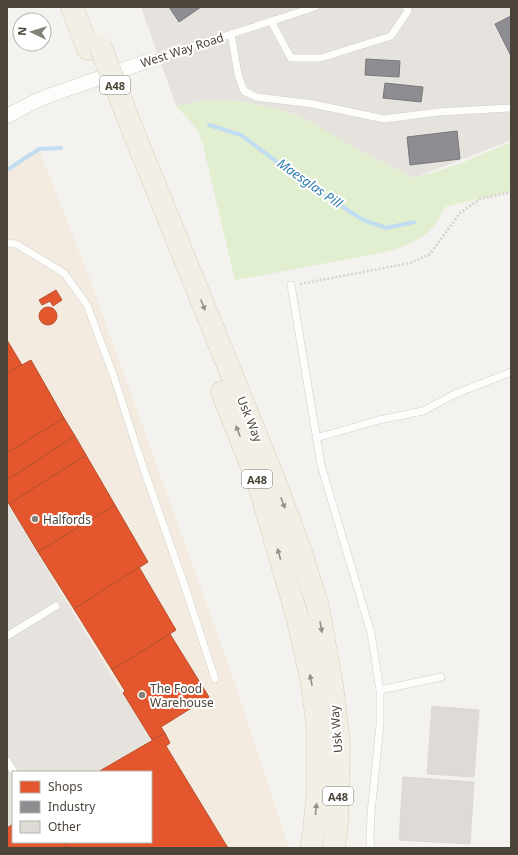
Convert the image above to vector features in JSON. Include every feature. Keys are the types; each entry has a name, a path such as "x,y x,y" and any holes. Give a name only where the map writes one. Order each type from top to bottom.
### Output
{"main road":[{"name":"Usk Way","path":"72,7 94,47 259,485 297,616 312,683 318,730 318,789 311,848"},
{"name":"Usk Way","path":"85,7 94,47"},
{"name":"Usk Way","path":"125,127 272,474 301,552 318,607 332,685 339,743 337,823 334,848"}],"street":[{"name":"West Way Road","path":"7,116 51,95 142,63"}],"lane":[{"name":"West Way Road","path":"142,63 314,7"},
{"path":"271,21 291,58 320,58 391,36 408,11 406,7"},
{"path":"231,34 238,74 244,91 256,97 313,104 384,119 439,112 511,108"},
{"path":"7,243 16,244 64,273 87,305 114,377 215,679"},
{"path":"291,285 321,465 371,633 380,690 380,724 371,812 371,848"},
{"path":"316,438 379,420 423,411 455,394 511,372"},
{"path":"7,636 56,606"},
{"path":"380,690 441,677"},
{"path":"7,761 13,771"}],"path":[{"path":"291,285 410,263 430,254 460,213 480,199 511,192"}],"shaded area":[{"path":"141,7 511,7 511,140 414,178 362,152 296,115 247,102 204,101 176,106"},
{"path":"39,149 88,274 234,680 289,848 7,848 7,170"},
{"path":"7,503 150,740 100,771 12,771 12,825 7,828"}],"green space":[{"path":"222,100 260,105 297,116 322,128 362,152 414,178 457,165 511,142 511,191 445,207 436,223 427,233 414,242 393,250 235,280 203,145 198,131 176,106 204,101"}],"building: Shops":[{"path":"56,290 62,300 53,306 50,301 42,305 39,300"},
{"path":"44,307 52,307 57,312 55,323 52,325 44,325 39,320 39,312"},
{"path":"7,340 22,365 7,373"},
{"path":"31,360 64,418 7,453 7,373"},
{"path":"64,418 75,436 7,480 7,453"},
{"path":"75,436 86,455 9,504 7,501 7,480"},
{"path":"86,455 115,505 38,552 9,504"},
{"path":"115,505 148,562 74,609 38,552"},
{"path":"139,567 176,630 112,670 74,609"},
{"path":"170,634 209,697 161,727 165,733 152,740 123,693 125,691 112,670"},
{"path":"165,733 170,743 166,746 228,848 68,848 65,843 152,843 152,771 100,771"},
{"path":"12,825 12,843 65,843 68,848 7,848 7,828"}],"building: Industry":[{"path":"169,7 201,7 179,22"},
{"path":"511,16 511,56 495,24"},
{"path":"366,59 400,61 399,77 365,75"},
{"path":"385,83 423,87 421,102 383,98"},
{"path":"457,131 460,159 410,165 407,137"}],"building: Other":[{"path":"432,706 479,710 474,777 427,774"},
{"path":"403,777 474,782 470,844 399,840"}],"waterway":[{"name":"Maesglas Pill","path":"209,125 241,135 300,179 363,220 386,228 414,222"},
{"path":"7,170 39,149 61,148"}],"place":[{"name":"Halfords","path":"35,519"},
{"name":"The Food Warehouse","path":"142,695"}]}
